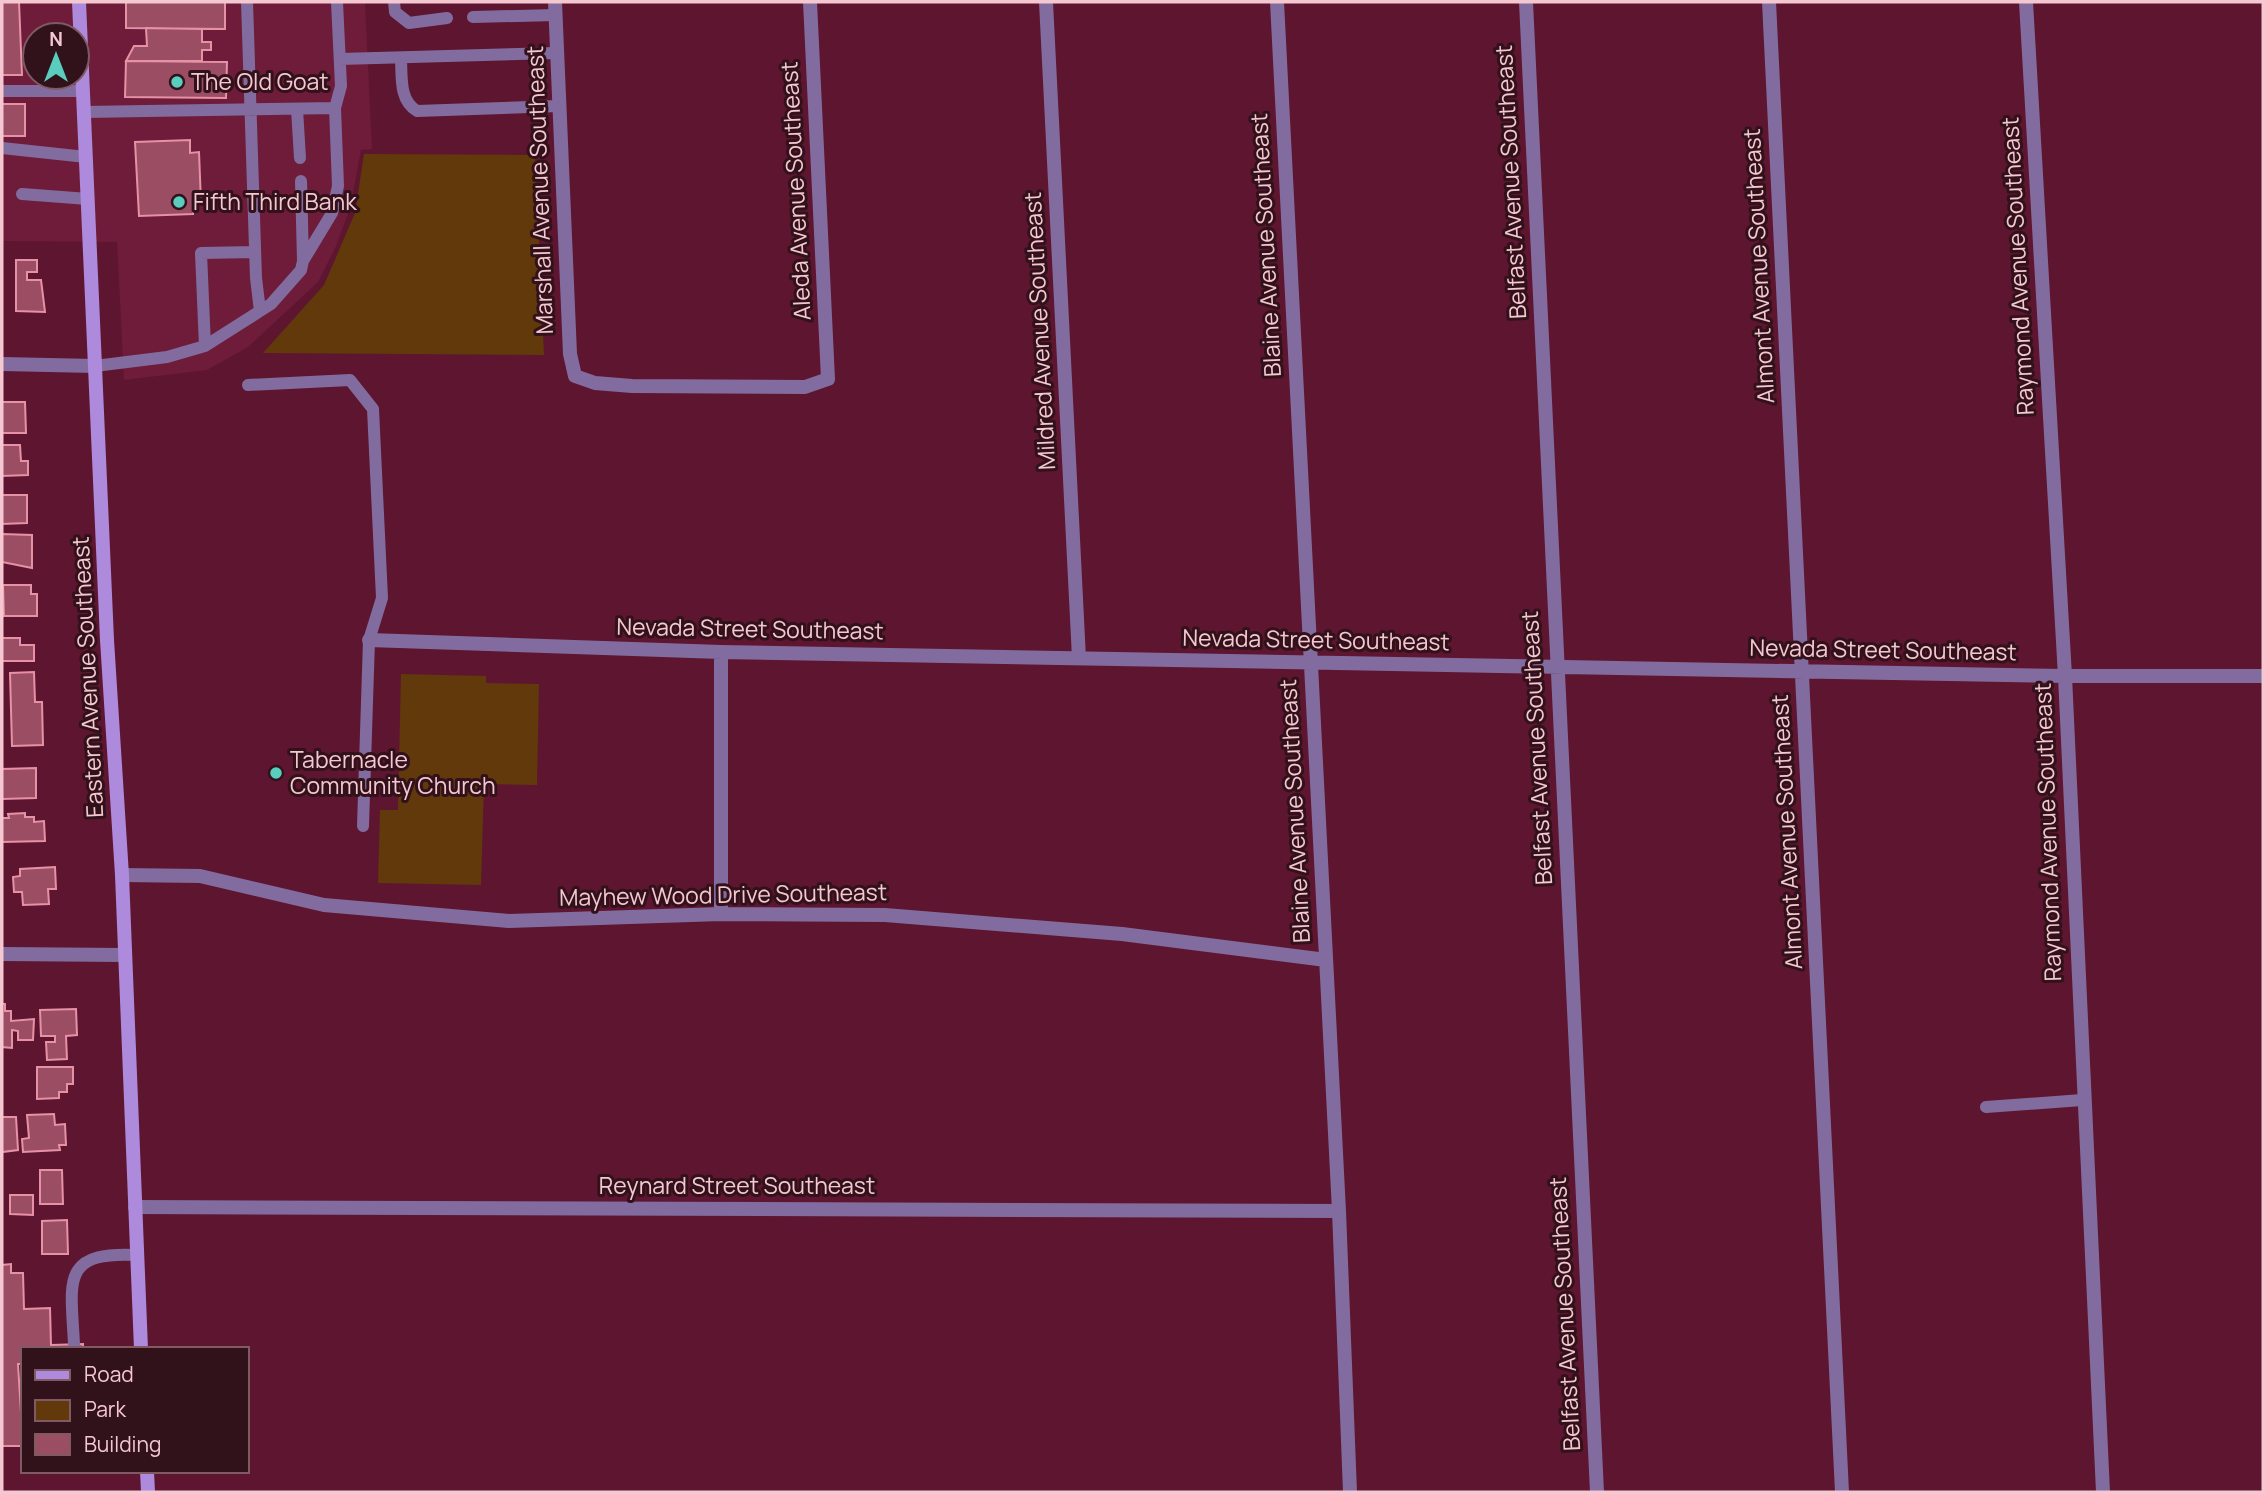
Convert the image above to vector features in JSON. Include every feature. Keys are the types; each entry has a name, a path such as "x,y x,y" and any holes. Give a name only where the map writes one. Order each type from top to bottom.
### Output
{"main road":[{"name":"Eastern Avenue Southeast","path":"79,2 80,21"},
{"name":"Eastern Avenue Southeast","path":"83,91 107,640 122,875 123,955 141,1347"},
{"path":"147,1473 148,1492"}],"street":[{"name":"Aleda Avenue Southeast","path":"575,376 595,383 632,386 806,387 828,379 810,2"},
{"name":"Mildred Avenue Southeast","path":"1046,2 1079,658"},
{"name":"Blaine Avenue Southeast","path":"1277,2 1339,1211 1350,1492"},
{"name":"Belfast Avenue Southeast","path":"1526,2 1597,1492"},
{"name":"Almont Avenue Southeast","path":"1769,2 1842,1492"},
{"name":"Raymond Avenue Southeast","path":"2026,2 2064,677 2082,1100 2103,1492"},
{"name":"Marshall Avenue Southeast","path":"555,8 570,354 575,376"},
{"path":"2,364 95,366"},
{"name":"Nevada Street Southeast","path":"369,640 721,653 2064,677 2263,676"},
{"path":"720,914 721,653"},
{"name":"Mayhew Wood Drive Southeast","path":"122,875 200,876 324,905 509,921 720,914 885,915 1122,934 1326,960"},
{"path":"2,954 123,955"},
{"name":"Reynard Street Southeast","path":"135,1207 1339,1211"}],"lane":[{"path":"247,2 260,311"},
{"path":"303,261 332,213 338,186 335,108 341,86 337,2"},
{"path":"394,2 395,12 410,23 447,18"},
{"path":"473,17 555,8"},
{"path":"340,59 557,53"},
{"path":"401,58 402,91 409,106 417,111 559,106"},
{"path":"2,90 21,90"},
{"path":"84,112 335,108"},
{"path":"298,109 300,158"},
{"path":"2,148 86,157"},
{"path":"95,366 167,357 205,346 260,311 301,270 301,181"},
{"path":"22,194 43,198 88,199"},
{"path":"205,346 201,253 256,252"},
{"path":"248,386 350,380 373,410 382,598 369,640 363,826"},
{"path":"1986,1107 2082,1100"},
{"path":"74,1344 72,1285 76,1269 86,1260 105,1255 137,1255"}],"shaded area":[{"path":"2,2 365,2 372,149 361,150 350,208 336,246 318,282 248,347 207,370 124,380 117,242 2,241"}],"green space":[{"path":"364,154 535,155 544,355 263,353 324,285 355,213"},
{"path":"401,674 486,676 486,683 539,684 537,785 484,784 481,885 378,883 380,810 398,810"}],"building":[{"path":"2,2 19,2 21,75 2,75"},
{"path":"126,2 225,2 225,29 126,28"},
{"path":"146,28 202,29 202,42 211,42 211,50 202,50 202,61 126,61 134,46 147,46"},
{"path":"126,61 227,62 226,98 125,97"},
{"path":"2,104 25,104 25,136 2,136"},
{"path":"190,140 190,153 199,152 201,203 193,203 193,214 139,216 135,142"},
{"path":"16,260 37,260 37,272 27,272 27,280 41,280 45,312 16,311"},
{"path":"2,402 25,402 26,433 2,433"},
{"path":"2,445 20,445 21,461 28,461 28,475 2,476"},
{"path":"2,495 27,495 27,523 2,524"},
{"path":"2,534 32,535 32,568 2,562"},
{"path":"3,585 31,585 31,594 37,594 37,616 4,616"},
{"path":"2,638 20,638 20,645 34,645 34,661 2,661"},
{"path":"34,672 35,702 42,702 43,745 12,746 10,673"},
{"path":"36,768 36,798 2,799 2,769"},
{"path":"25,813 25,817 34,817 34,822 44,821 45,841 2,842 2,818 9,818 8,814"},
{"path":"55,867 56,889 48,889 49,904 23,905 22,892 14,892 13,877 20,876 20,869"},
{"path":"2,1004 5,1004 5,1011 11,1011 11,1021 34,1019 33,1040 18,1040 18,1031 12,1030 12,1048 2,1047"},
{"path":"76,1009 77,1035 66,1036 67,1059 47,1060 46,1042 55,1042 55,1036 41,1036 40,1010"},
{"path":"37,1067 73,1067 73,1084 67,1084 67,1092 59,1092 59,1098 37,1099"},
{"path":"54,1114 55,1125 65,1124 66,1145 59,1145 60,1150 23,1152 22,1139 29,1138 27,1115"},
{"path":"2,1117 16,1117 18,1150 2,1152"},
{"path":"40,1170 62,1170 63,1204 40,1204"},
{"path":"10,1195 33,1195 33,1215 10,1214"},
{"path":"67,1220 68,1254 42,1254 42,1221"},
{"path":"11,1264 11,1273 23,1273 24,1309 50,1308 51,1345 83,1344 83,1347 21,1347 21,1364 18,1364 21,1446 2,1446 2,1265"}],"place":[{"name":"The Old Goat","path":"177,82"},
{"name":"Fifth Third Bank","path":"179,202"},
{"name":"Tabernacle Community Church","path":"276,773"}]}
